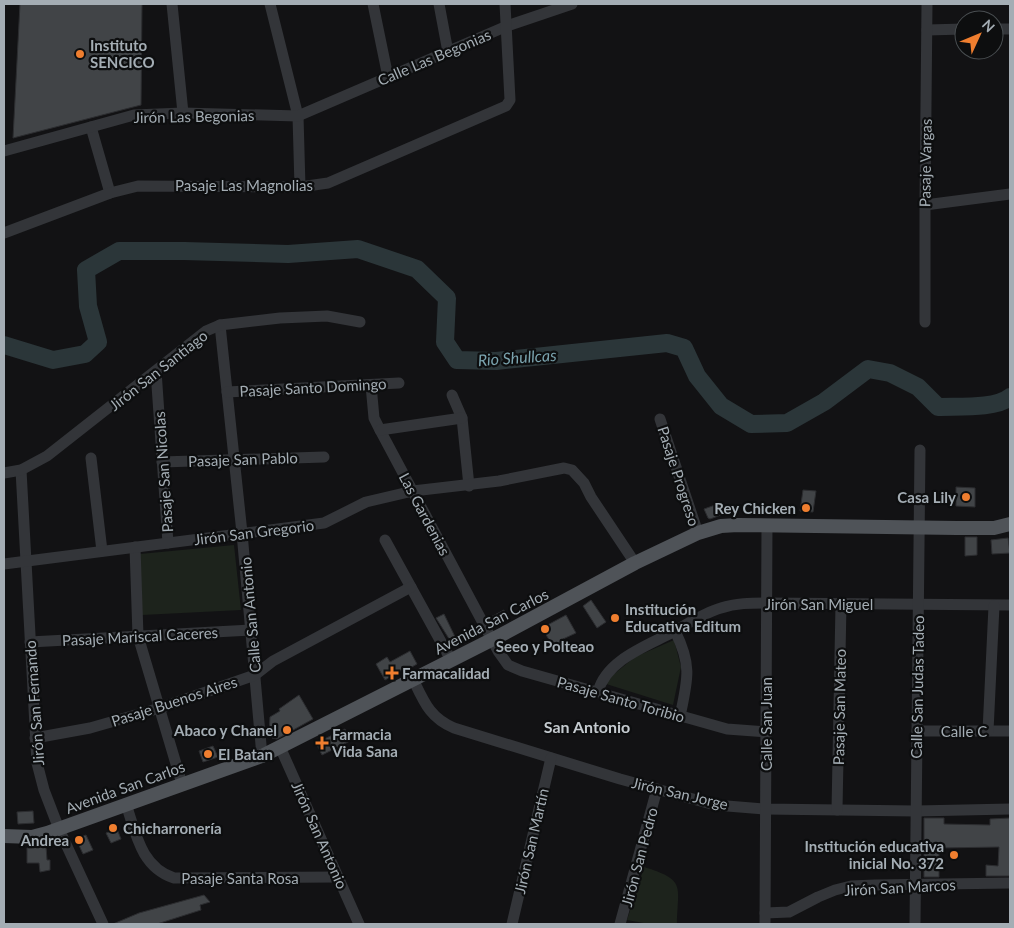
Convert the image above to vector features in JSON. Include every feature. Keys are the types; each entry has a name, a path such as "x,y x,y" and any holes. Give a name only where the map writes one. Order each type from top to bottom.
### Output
{"main road":[{"name":"Avenida San Carlos","path":"4,836 32,837 262,756 492,639 635,563 698,533 721,526 994,528 1010,524"}],"street":[{"path":"172,4 184,113"},
{"path":"270,4 298,116 300,187"},
{"path":"373,4 388,77"},
{"path":"438,4 448,52"},
{"path":"505,4 507,26"},
{"name":"Calle Las Begonias","path":"298,116 507,26 572,4"},
{"name":"Pasaje Vargas","path":"926,322 927,4"},
{"name":"Pasaje Las Magnolias","path":"4,232 110,193 138,186 300,187 328,183 506,106 510,100 507,26"},
{"path":"927,30 954,29"},
{"name":"Jirón Las Begonias","path":"4,151 134,115 184,113 298,116"},
{"path":"91,127 110,193"},
{"path":"925,205 1010,194"},
{"name":"Jirón San Santiago","path":"4,473 21,470 47,456 206,331 220,325 280,318 328,316 360,322"},
{"name":"Calle San Antonio","path":"220,325 242,533 262,756"},
{"name":"Pasaje San Nicolas","path":"156,371 168,543"},
{"name":"Pasaje Santo Domingo","path":"227,392 399,383"},
{"name":"Las Gardenias","path":"372,385 374,418 492,639"},
{"path":"452,394 462,418 469,486"},
{"path":"380,430 462,418"},
{"name":"Pasaje Progreso","path":"660,419 698,533"},
{"name":"Calle San Judas Tadeo","path":"915,924 920,450"},
{"name":"Pasaje San Pablo","path":"162,462 324,457"},
{"path":"91,458 102,551"},
{"name":"Jirón San Gregorio","path":"4,564 324,523 366,502 413,491 469,486 564,468 572,470 579,476 635,563"},
{"name":"Jirón San Fernando","path":"21,470 36,763 59,828 103,924"},
{"name":"Calle San Juan","path":"765,919 767,525"},
{"path":"385,540 450,660"},
{"path":"135,547 138,636 182,784"},
{"name":"Pasaje Buenos Aires","path":"35,738 90,728 160,708 255,675 273,661 411,587"},
{"name":"Jirón San Miguel","path":"598,692 602,680 629,656 698,617 738,604 1010,605"},
{"name":"Pasaje San Mateo","path":"837,810 841,604"},
{"path":"988,731 994,606"},
{"name":"Pasaje Mariscal Caceres","path":"30,642 251,630"},
{"path":"674,631 683,648 688,668 687,684 680,716"},
{"name":"Pasaje Santo Toribio","path":"492,639 508,665 522,671 727,729 766,732"},
{"name":"Jirón San Jorge","path":"413,679 430,712 445,724 551,758 714,804 765,809 916,811 1010,809"},
{"name":"Calle C","path":"917,731 1010,731"},
{"name":"Jirón San Antonio","path":"280,747 359,924"},
{"name":"Jirón San Martín","path":"512,924 551,758"},
{"name":"Jirón San Pedro","path":"620,924 657,789"},
{"name":"Pasaje Santa Rosa","path":"126,804 144,854 158,870 174,878 338,877"},
{"name":"Jirón San Marcos","path":"765,919 789,912 818,896 851,886 1010,883"}],"shaded area":[{"path":"234,545 241,610 142,615 140,554"},
{"path":"674,640 681,667 673,705 603,683 635,657"},
{"path":"644,867 667,876 677,886 677,924 649,924 627,920"}],"building":[{"name":"Instituto SENCICO","path":"20,4 142,4 141,105 13,138"},
{"name":"Casa Lily","path":"956,487 975,488 975,507 956,506"},
{"path":"803,490 816,491 813,512 800,511"},
{"path":"718,504 721,515 708,518 704,509"},
{"path":"965,537 977,537 977,555 965,556"},
{"path":"1008,538 1010,553 992,554 991,540"},
{"path":"591,600 606,622 597,628 583,606"},
{"path":"504,610 507,616 500,620 489,618"},
{"path":"444,614 458,643 453,645 436,618"},
{"path":"566,615 576,633 563,639 565,642 554,648 542,628"},
{"path":"410,651 417,664 385,680 376,664 387,657 390,662"},
{"path":"299,695 313,719 277,739 272,738 269,734 270,717"},
{"path":"345,729 350,741 322,755 316,743"},
{"name":"El Batan","path":"213,746 218,757 203,762 199,751"},
{"path":"33,811 34,823 18,824 17,812"},
{"path":"924,818 944,818 944,824 990,825 990,819 1010,818 1010,876 986,876 986,865 998,866 999,847 939,848 939,877 924,877"},
{"path":"117,829 121,839 111,843 106,833"},
{"path":"86,835 93,850 83,854 76,839"},
{"path":"46,846 47,860 50,860 50,870 40,872 39,863 27,863 27,848"},
{"path":"204,895 210,902 200,905 201,910 157,924 113,924 139,913"}],"waterway":[{"name":"Rio Shullcas","path":"4,345 53,360 85,354 98,342 88,306 86,270 119,251 288,254 358,249 417,269 447,298 445,342 457,360 496,361 667,343 684,348 697,376 721,406 751,424 787,423 824,402 868,369 890,373 918,387 938,407 986,405 1004,401 1010,397"}],"place":[{"name":"Instituto SENCICO","path":"80,54"},
{"name":"Casa Lily","path":"966,497"},
{"name":"Rey Chicken","path":"806,508"},
{"name":"Institución Educativa Editum","path":"615,618"},
{"name":"Seeo y Polteao","path":"545,629"},
{"name":"Farmacalidad","path":"392,673"},
{"name":"Abaco y Chanel","path":"287,730"},
{"name":"Farmacia Vida Sana","path":"322,743"},
{"name":"El Batan","path":"208,754"},
{"name":"Chicharronería","path":"113,828"},
{"name":"Andrea","path":"79,840"},
{"name":"Institución educativa inicial No. 372","path":"954,855"}],"district":[{"name":"San Antonio","path":"587,726"}]}
